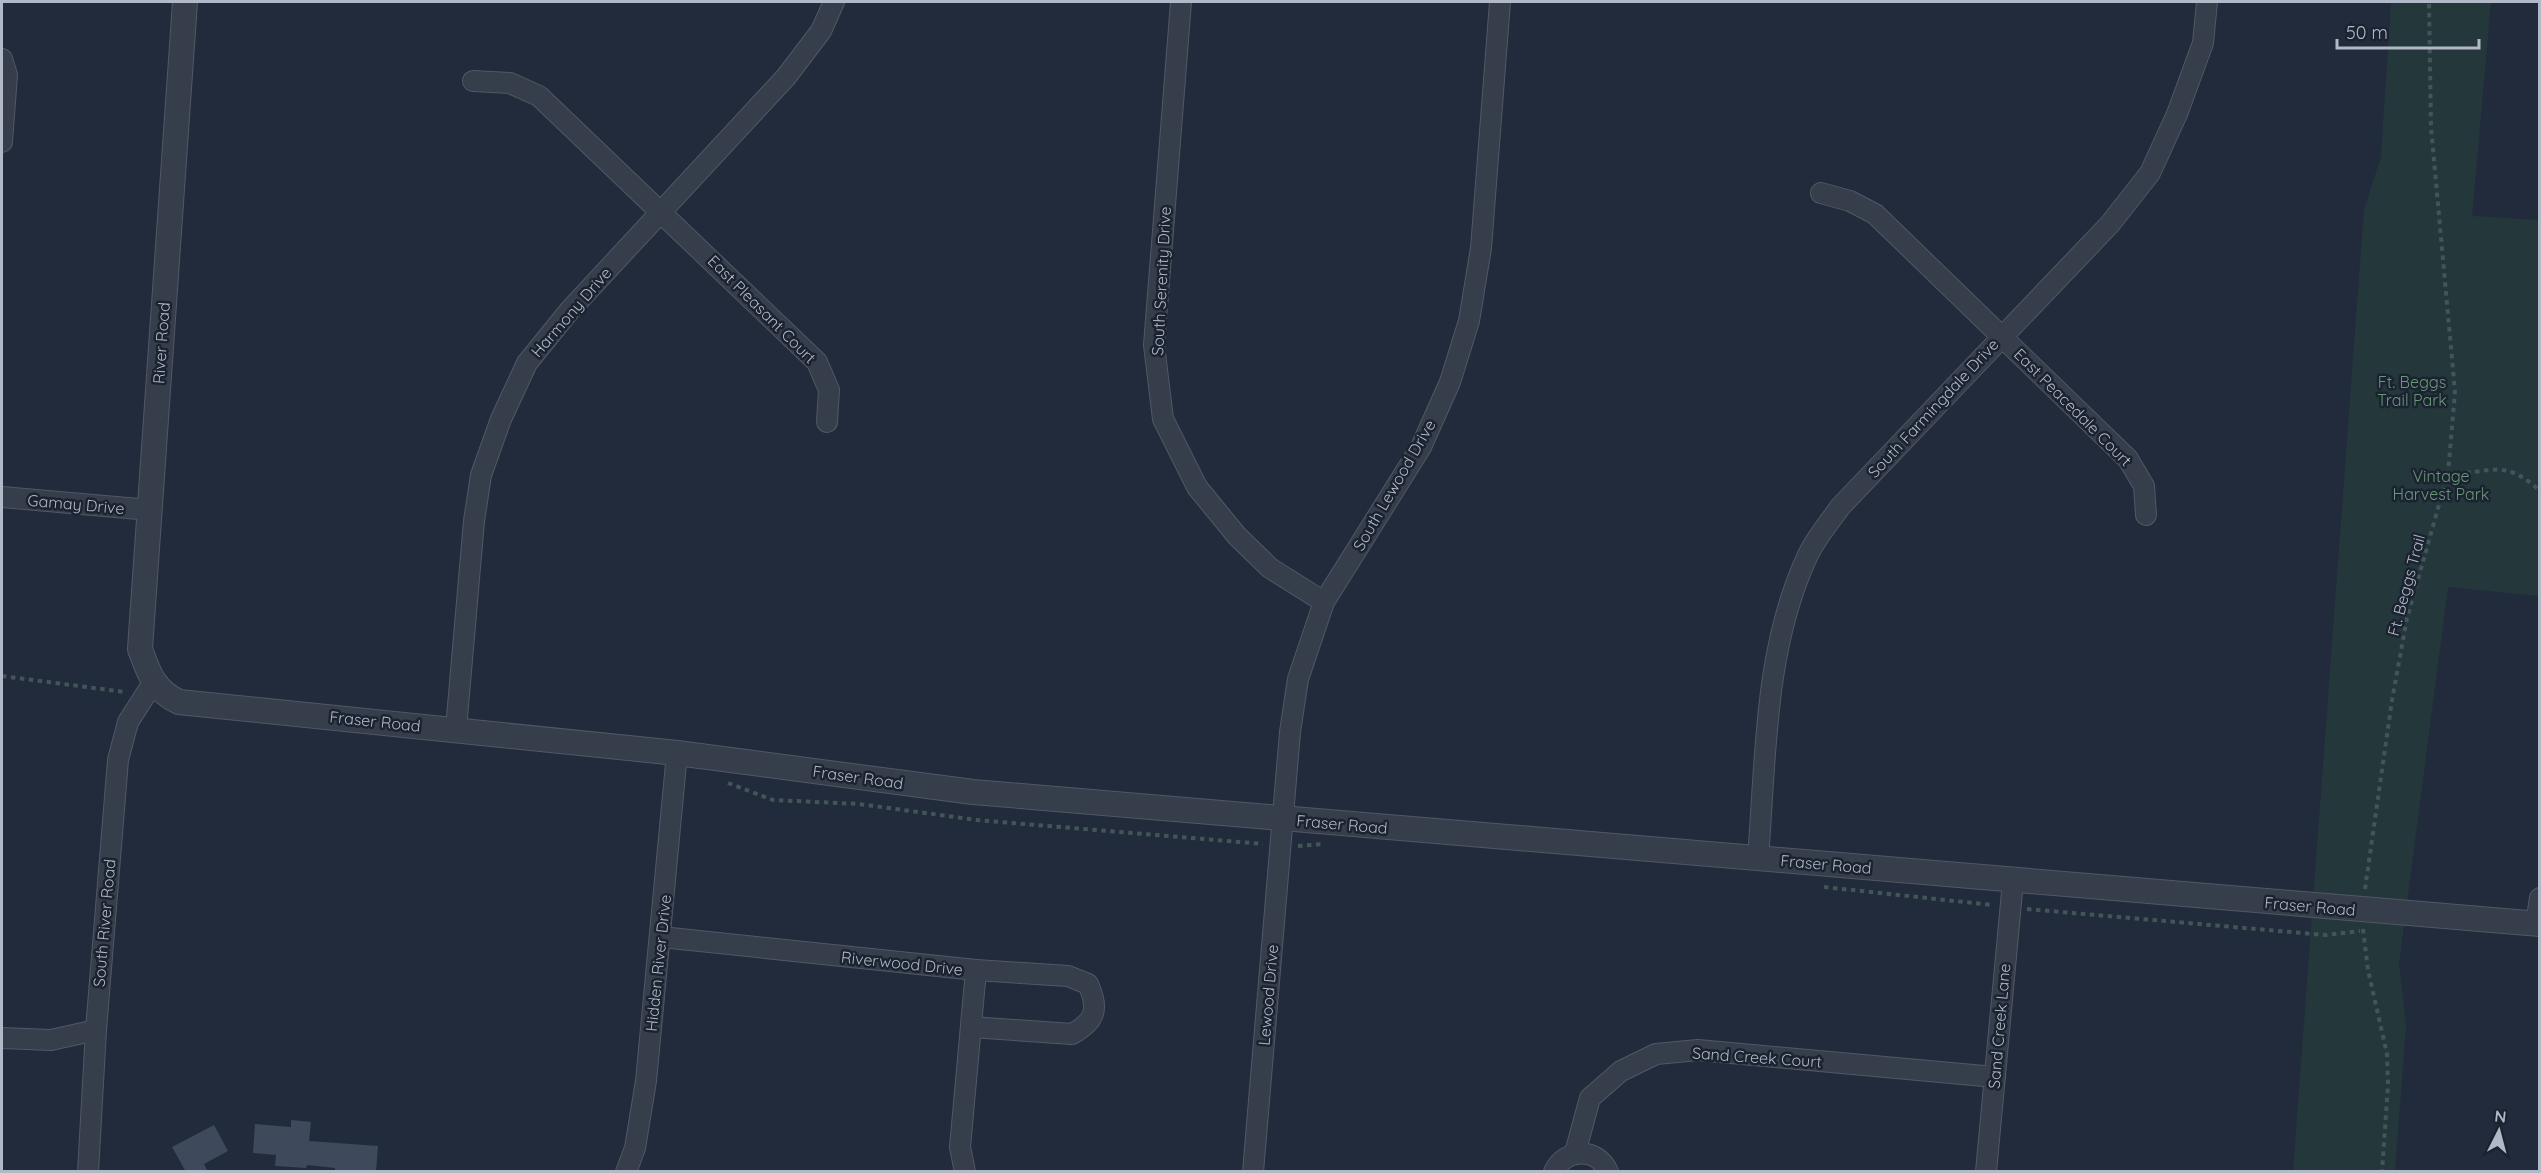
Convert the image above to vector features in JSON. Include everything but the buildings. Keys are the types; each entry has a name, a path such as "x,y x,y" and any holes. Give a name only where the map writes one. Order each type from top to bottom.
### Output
{"street":[{"name":"River Road","path":"153,683 140,649 185,2"},
{"name":"Harmony Drive","path":"456,729 481,475 501,419 527,363 570,310 786,77 821,31 834,2"},
{"name":"South Serenity Drive","path":"1181,2 1154,345 1163,419 1197,487 1237,536 1270,568 1324,602"},
{"name":"South Lewood Drive","path":"1283,819 1298,679 1324,602 1421,447 1450,382 1469,321 1481,248 1500,2"},
{"name":"South Farmingdale Drive","path":"1758,858 1775,656 1788,604 1808,555 1840,507 2110,224 2150,173 2177,114 2203,43 2207,2"},
{"path":"2,60 7,75 2,142"},
{"name":"East Pleasant Court","path":"473,81 510,83 539,96 663,211 817,362 829,390 827,422"},
{"name":"East Peacedale Court","path":"1821,193 1850,201 1875,214 2128,459 2144,486 2146,515"},
{"name":"Gamay Drive","path":"2,497 150,510"},
{"name":"Fraser Road","path":"153,683 164,694 179,702 677,753 973,792 2538,924"},
{"name":"South River Road","path":"88,1172 96,1030 118,760 128,722 153,683"},
{"name":"Hidden River Drive","path":"626,1172 635,1148 646,1081 677,753"},
{"name":"Lewood Drive","path":"1253,1172 1283,819"},
{"name":"Sand Creek Lane","path":"1986,1172 2013,881"},
{"path":"2538,924 2540,898"},
{"name":"Riverwood Drive","path":"661,937 976,970 960,1147 965,1172"},
{"path":"971,1027 1072,1034 1086,1027 1093,1016 1095,999 1088,984 1068,976 976,970"},
{"path":"2,1038 51,1040 96,1030"},
{"name":"Sand Creek Court","path":"1575,1153 1590,1098 1621,1071 1656,1054 1698,1050 1995,1077"},
{"path":"1554,1172 1564,1158 1575,1153 1587,1153 1597,1158 1608,1172"}],"path":[{"name":"Ft. Beggs Trail","path":"2382,1172 2388,1085 2387,1054 2367,970 2363,930 2365,885 2392,700 2407,618 2448,472 2455,392 2432,127 2429,2"},
{"path":"2448,472 2463,474 2499,468 2515,472 2540,491"}],"green space":[{"name":"Ft. Beggs Trail Park","path":"2391,2 2491,2 2472,216 2539,220 2539,596 2448,587 2399,964 2406,1025 2395,1171 2293,1172 2364,210 2381,157"}],"park label":[{"name":"Vintage Harvest Park","path":"2441,485"}]}
